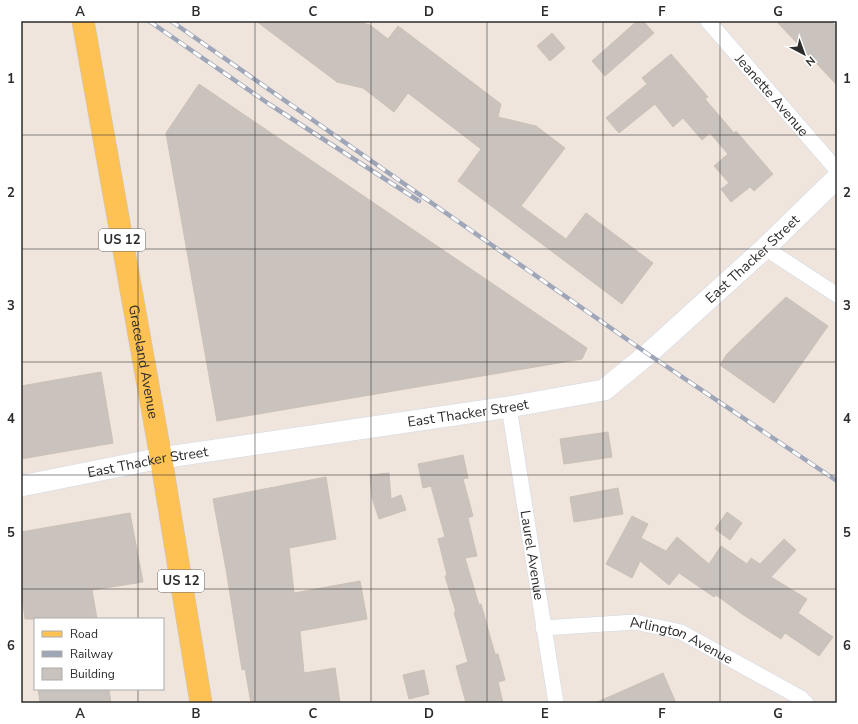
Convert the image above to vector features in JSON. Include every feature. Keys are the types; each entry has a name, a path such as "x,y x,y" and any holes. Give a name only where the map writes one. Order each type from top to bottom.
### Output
{"main road":[{"name":"Graceland Avenue","path":"84,21 161,458 201,703"}],"street":[{"name":"Jeanette Avenue","path":"708,21 837,170"},
{"name":"East Thacker Street","path":"21,486 161,458 509,407 604,390 648,354 765,248 837,178"},
{"path":"765,248 837,295"},
{"name":"Laurel Avenue","path":"509,407 556,703"},
{"name":"Arlington Avenue","path":"543,628 635,622 681,632 801,698 806,703"}],"building":[{"path":"256,21 359,21 370,25 388,39 398,26 501,104 498,117 536,126 565,148 521,206 566,239 586,213 653,263 622,304 458,181 481,149 408,93 394,112 363,88 337,82"},
{"path":"637,21 643,21 654,33 605,76 592,61"},
{"path":"776,21 831,21 837,27 837,85"},
{"path":"552,33 565,48 550,61 537,46"},
{"path":"671,54 708,97 705,99 734,133 736,131 773,174 754,191 750,187 731,202 721,189 729,183 714,166 728,154 710,133 702,140 683,118 673,127 655,104 619,133 606,118 647,84 642,78"},
{"path":"199,84 587,348 582,359 217,421 166,133"},
{"path":"786,297 828,326 774,403 720,365 727,354"},
{"path":"101,372 113,443 21,459 21,386"},
{"path":"608,432 612,457 564,464 560,439"},
{"path":"463,455 468,478 463,479 473,516 468,518 477,556 465,558 479,605 481,604 495,654 498,654 505,680 498,682 503,703 466,703 456,666 468,662 454,612 456,612 445,576 447,575 438,539 445,537 431,486 423,488 418,464"},
{"path":"389,473 391,499 401,495 406,510 379,519 372,498 370,475"},
{"path":"326,477 336,539 289,548 294,593 360,581 367,619 300,631 304,673 335,668 340,703 251,703 245,669 242,670 213,499"},
{"path":"618,488 623,514 574,522 570,497"},
{"path":"727,512 742,523 730,540 715,529"},
{"path":"130,513 143,582 92,590 97,618 25,619 23,603 21,604 21,532"},
{"path":"632,516 648,524 641,538 666,551 677,537 709,564 721,546 747,564 751,558 760,564 784,539 796,550 771,577 807,599 798,613 833,637 819,656 785,633 781,639 716,595 714,597 679,573 669,585 640,561 632,578 606,564"},
{"path":"424,670 429,694 409,699 403,675"},
{"path":"663,673 676,703 595,703"},
{"path":"38,690 109,690 111,703 40,703"}],"railway":[{"path":"149,21 269,104 419,201"},
{"path":"171,21 648,354 837,481"}]}
